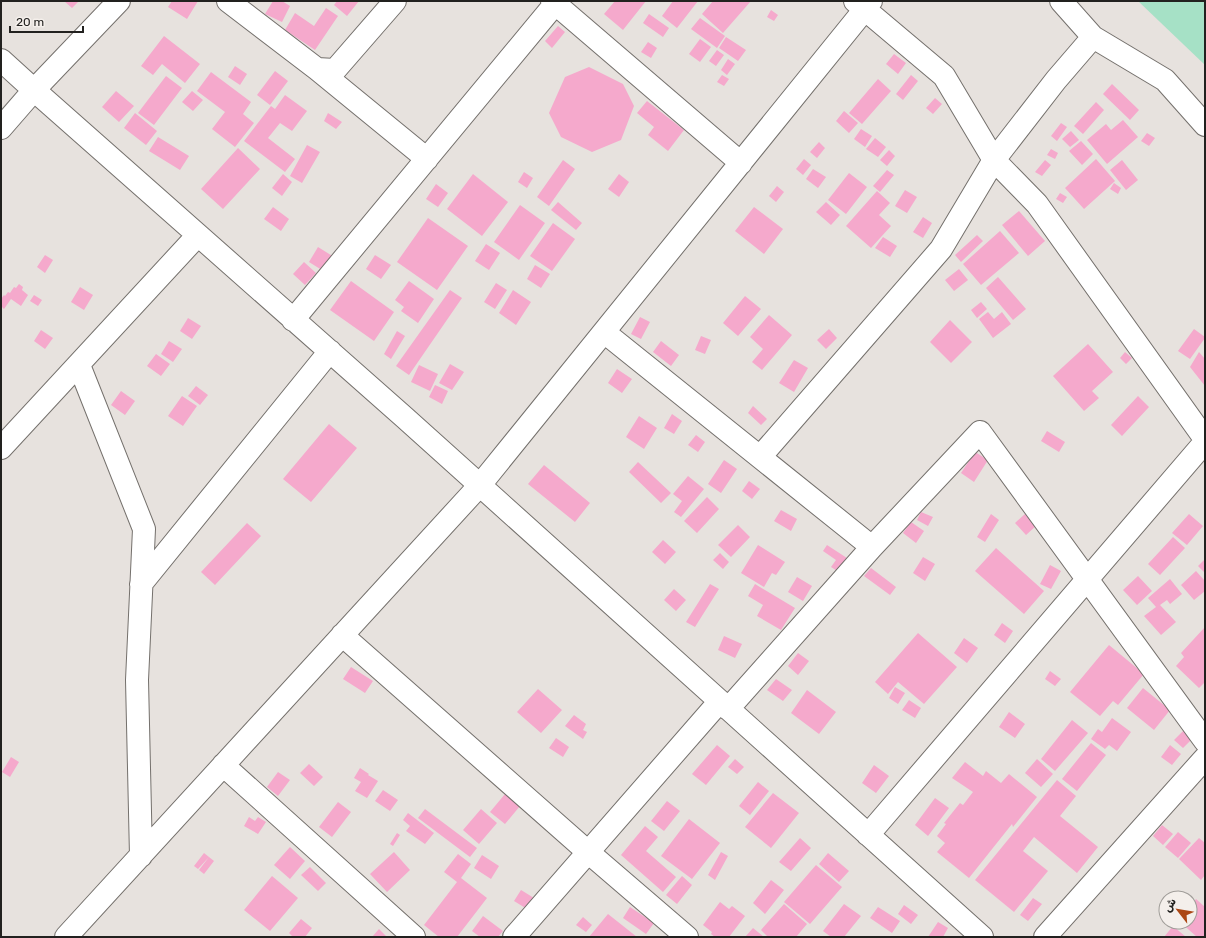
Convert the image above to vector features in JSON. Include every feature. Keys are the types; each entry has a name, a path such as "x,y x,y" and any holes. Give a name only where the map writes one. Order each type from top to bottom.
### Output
{"street":[{"path":"1,128 34,90 119,1"},
{"path":"228,1 427,158"},
{"path":"316,70 335,70 395,1"},
{"path":"1061,1 1093,37 1165,80 1205,125"},
{"path":"293,320 553,2 741,163"},
{"path":"66,937 480,486 741,163 864,4 944,76 994,160 1037,204 1205,439"},
{"path":"760,457 941,249 994,160 1056,80 1093,37"},
{"path":"1,60 293,320 330,351 724,705 978,936"},
{"path":"1,448 198,235"},
{"path":"604,332 872,546"},
{"path":"141,584 330,351"},
{"path":"79,365 144,529 137,680 140,856"},
{"path":"514,937 588,852 980,432 1205,741"},
{"path":"868,835 1205,442"},
{"path":"342,635 588,852 687,937"},
{"path":"1044,937 1205,758"},
{"path":"223,766 414,937"}],"green space":[{"path":"1138,1 1205,1 1205,65"}],"building":[{"path":"64,1 79,1 72,8"},
{"path":"172,1 198,1 187,19 168,7"},
{"path":"273,1 282,1 290,6 282,22 265,14"},
{"path":"337,1 359,1 347,16 334,5"},
{"path":"615,1 646,1 623,30 604,14"},
{"path":"673,1 698,1 677,28 662,16"},
{"path":"713,1 751,1 723,33 702,14"},
{"path":"326,8 338,16 315,50 285,30 295,13 314,26"},
{"path":"771,10 778,15 774,21 767,17"},
{"path":"649,14 669,28 663,37 643,23"},
{"path":"700,18 725,36 717,48 691,29"},
{"path":"558,26 565,32 552,48 545,41"},
{"path":"164,36 200,64 185,83 162,64 153,75 141,66"},
{"path":"726,37 746,50 738,61 719,48"},
{"path":"700,39 711,47 700,62 689,54"},
{"path":"648,42 657,48 651,58 641,52"},
{"path":"717,50 724,55 716,66 709,61"},
{"path":"894,54 906,63 898,74 886,64"},
{"path":"728,59 735,64 727,75 721,70"},
{"path":"235,66 247,74 240,85 228,77"},
{"path":"589,67 623,84 634,106 621,140 592,152 561,137 549,113 565,77"},
{"path":"275,71 288,81 270,105 257,95"},
{"path":"211,72 251,102 243,114 254,123 235,147 212,129 225,112 197,91"},
{"path":"722,75 729,79 724,86 717,82"},
{"path":"911,75 918,81 903,100 896,94"},
{"path":"166,76 182,88 154,125 138,113"},
{"path":"878,79 891,91 862,124 849,113"},
{"path":"1112,84 1139,110 1130,120 1103,94"},
{"path":"116,91 134,106 119,122 102,107"},
{"path":"192,91 203,100 193,111 182,102"},
{"path":"285,95 307,111 292,131 280,123 268,138 295,159 285,172 244,141 271,106 275,109"},
{"path":"935,98 942,104 933,114 926,108"},
{"path":"647,101 684,130 668,151 648,135 654,127 637,113"},
{"path":"1096,102 1104,110 1083,134 1074,126"},
{"path":"844,111 858,123 849,133 836,121"},
{"path":"135,113 157,131 146,145 124,128"},
{"path":"328,113 342,122 336,129 324,121"},
{"path":"1123,120 1138,137 1107,164 1087,140 1106,124 1111,130"},
{"path":"1061,123 1067,127 1057,141 1051,136"},
{"path":"861,129 872,136 865,147 854,139"},
{"path":"1071,131 1079,140 1070,147 1062,139"},
{"path":"1147,133 1155,138 1149,146 1141,141"},
{"path":"158,137 189,156 180,170 149,151"},
{"path":"875,138 886,147 878,157 866,149"},
{"path":"1081,141 1093,154 1082,165 1069,151"},
{"path":"819,142 825,148 817,158 810,152"},
{"path":"307,145 320,152 302,183 290,176"},
{"path":"238,148 260,169 223,209 201,189"},
{"path":"1051,149 1058,153 1055,159 1047,155"},
{"path":"889,150 895,156 887,166 880,160"},
{"path":"804,159 811,165 803,175 796,169"},
{"path":"1096,159 1115,181 1084,209 1065,188"},
{"path":"563,160 575,169 549,206 537,197"},
{"path":"1045,160 1051,165 1042,176 1035,172"},
{"path":"1122,160 1138,180 1126,190 1110,170"},
{"path":"813,169 826,177 818,188 806,179"},
{"path":"887,170 894,175 880,192 873,186"},
{"path":"524,172 533,178 527,188 518,182"},
{"path":"849,173 867,187 846,214 828,200"},
{"path":"283,174 292,182 282,196 272,188"},
{"path":"473,174 508,202 482,236 447,209"},
{"path":"619,174 629,182 619,197 608,189"},
{"path":"1114,183 1121,188 1118,194 1110,189"},
{"path":"436,184 448,193 438,207 426,199"},
{"path":"777,186 784,192 776,202 769,196"},
{"path":"905,190 917,197 907,213 895,206"},
{"path":"877,191 890,203 879,215 891,226 871,248 846,226"},
{"path":"1060,193 1067,197 1063,203 1056,199"},
{"path":"558,202 582,223 576,230 551,210"},
{"path":"826,202 840,215 831,225 816,212"},
{"path":"520,205 545,223 519,260 494,242"},
{"path":"273,207 289,219 281,231 264,219"},
{"path":"754,207 783,229 764,254 735,231"},
{"path":"1019,211 1045,241 1028,256 1002,225"},
{"path":"923,217 932,223 923,238 913,232"},
{"path":"428,218 468,246 437,290 397,262"},
{"path":"553,223 575,239 552,271 530,256"},
{"path":"1000,231 1019,253 981,285 963,264"},
{"path":"977,235 983,241 961,262 955,255"},
{"path":"883,237 897,246 890,257 875,248"},
{"path":"486,244 500,253 489,270 475,261"},
{"path":"318,247 334,257 325,272 309,262"},
{"path":"45,255 53,260 45,273 37,267"},
{"path":"375,255 391,265 381,279 366,269"},
{"path":"304,262 316,273 305,285 293,274"},
{"path":"535,265 550,274 541,288 527,279"},
{"path":"959,269 968,280 954,291 945,280"},
{"path":"998,277 1026,309 1013,320 986,288"},
{"path":"351,281 394,312 374,341 330,310"},
{"path":"409,281 434,299 418,323 401,311 404,307 395,300"},
{"path":"496,283 507,290 495,309 484,302"},
{"path":"19,284 23,287 22,290 28,295 21,306 11,299 4,309 1,306 1,299"},
{"path":"80,287 93,295 84,310 71,302"},
{"path":"450,290 462,298 409,375 396,366"},
{"path":"513,290 531,302 516,325 499,313"},
{"path":"34,295 42,300 38,306 30,301"},
{"path":"745,296 761,309 738,336 723,323"},
{"path":"981,302 987,309 977,318 971,310"},
{"path":"988,312 994,319 1002,312 1011,324 993,338 979,319"},
{"path":"769,315 792,335 762,370 752,362 763,349 750,337"},
{"path":"640,317 650,322 641,339 631,334"},
{"path":"188,318 201,326 192,339 180,331"},
{"path":"950,320 972,342 951,363 930,342"},
{"path":"829,329 837,338 826,349 817,340"},
{"path":"1194,329 1205,338 1190,359 1178,351"},
{"path":"41,330 53,338 45,349 34,341"},
{"path":"397,331 405,336 391,359 384,354"},
{"path":"701,336 711,340 705,354 695,350"},
{"path":"169,341 182,349 173,362 161,354"},
{"path":"661,341 679,355 671,366 653,352"},
{"path":"1088,344 1113,372 1092,391 1099,398 1084,411 1053,376"},
{"path":"1125,352 1132,358 1126,364 1120,358"},
{"path":"1199,352 1205,359 1205,386 1190,367"},
{"path":"156,354 170,364 161,376 147,366"},
{"path":"794,360 808,368 794,392 779,383"},
{"path":"450,364 464,372 452,390 439,383"},
{"path":"419,365 438,374 430,391 411,382"},
{"path":"617,369 632,379 622,393 608,383"},
{"path":"435,385 448,391 442,404 429,397"},
{"path":"196,386 208,395 200,405 188,396"},
{"path":"121,391 135,401 125,415 111,405"},
{"path":"182,396 197,406 183,426 168,416"},
{"path":"1138,396 1149,407 1122,436 1111,425"},
{"path":"753,406 767,419 761,425 748,413"},
{"path":"672,414 682,421 674,434 664,428"},
{"path":"639,416 657,428 644,449 626,437"},
{"path":"329,424 357,448 311,502 283,479"},
{"path":"1047,431 1065,442 1059,452 1041,441"},
{"path":"696,435 705,442 698,452 688,445"},
{"path":"975,452 988,460 974,482 961,473"},
{"path":"724,460 737,469 721,493 708,484"},
{"path":"638,462 671,493 661,503 629,472"},
{"path":"544,465 590,503 575,522 528,484"},
{"path":"688,476 704,489 681,517 674,512 682,501 673,494"},
{"path":"749,481 760,489 752,499 742,491"},
{"path":"707,497 719,509 697,533 684,521"},
{"path":"781,510 797,519 791,531 774,521"},
{"path":"921,512 933,517 928,526 917,520"},
{"path":"991,514 999,520 985,542 977,537"},
{"path":"1025,514 1036,526 1026,535 1015,523"},
{"path":"1189,514 1203,526 1187,545 1172,533"},
{"path":"911,522 924,531 916,543 903,533"},
{"path":"247,523 261,536 215,585 201,572"},
{"path":"738,525 750,537 731,557 718,545"},
{"path":"1173,537 1185,548 1160,575 1148,564"},
{"path":"663,540 676,552 665,564 652,552"},
{"path":"758,545 785,562 776,575 772,573 764,587 741,573"},
{"path":"827,545 850,560 842,574 831,567 836,560 823,551"},
{"path":"996,548 1044,591 1024,614 975,571"},
{"path":"720,553 729,562 723,569 713,560"},
{"path":"923,557 935,564 925,581 913,573"},
{"path":"1205,559 1205,573 1198,566"},
{"path":"1050,565 1061,571 1051,589 1040,584"},
{"path":"871,568 896,587 890,595 864,576"},
{"path":"1196,571 1205,581 1205,591 1194,600 1181,585"},
{"path":"1138,576 1152,591 1137,605 1123,590"},
{"path":"797,577 812,586 803,601 788,592"},
{"path":"1170,579 1182,594 1170,604 1167,600 1160,605 1176,622 1161,635 1144,616 1156,607 1148,598"},
{"path":"710,584 719,589 695,627 686,622"},
{"path":"755,584 795,608 781,630 757,616 763,605 748,596"},
{"path":"674,589 686,600 676,611 664,600"},
{"path":"1002,623 1013,631 1005,643 994,635"},
{"path":"1205,627 1205,682 1199,688 1176,666 1184,657 1181,653"},
{"path":"918,633 957,667 924,704 898,682 888,694 875,682"},
{"path":"724,636 742,644 735,658 718,650"},
{"path":"964,638 978,648 967,663 954,653"},
{"path":"1109,645 1144,674 1118,705 1113,701 1100,716 1070,692"},
{"path":"798,653 809,661 798,675 788,666"},
{"path":"351,667 373,681 365,693 343,679"},
{"path":"1050,671 1061,679 1055,686 1045,679"},
{"path":"776,679 792,690 783,701 767,690"},
{"path":"895,687 905,693 898,704 889,698"},
{"path":"1143,688 1170,710 1154,730 1127,708"},
{"path":"538,689 562,710 541,733 517,712"},
{"path":"807,690 836,712 819,734 791,713"},
{"path":"909,700 921,708 915,718 902,710"},
{"path":"1009,712 1025,724 1015,738 999,727"},
{"path":"574,715 586,724 583,730 587,732 583,739 565,726"},
{"path":"1112,718 1131,732 1117,751 1109,745 1105,749 1091,739 1098,729 1102,732"},
{"path":"1072,720 1088,733 1055,771 1041,759"},
{"path":"1185,729 1194,737 1183,748 1174,740"},
{"path":"556,738 569,747 563,757 549,748"},
{"path":"1091,743 1106,755 1077,791 1062,779"},
{"path":"717,745 730,756 706,785 692,774"},
{"path":"1170,745 1181,754 1172,765 1161,757"},
{"path":"11,757 19,762 10,777 2,772"},
{"path":"735,759 744,767 737,774 728,767"},
{"path":"1037,759 1053,774 1041,787 1025,773"},
{"path":"965,762 983,776 986,771 1001,783 1009,774 1037,797 1013,827 1012,824 969,878 937,852 945,843 937,836 946,824 944,823 960,803 963,805 973,792 952,778"},
{"path":"309,764 323,777 314,786 300,773"},
{"path":"874,765 889,776 876,793 862,783"},
{"path":"360,768 378,781 367,798 355,791 361,782 354,778"},
{"path":"278,772 290,780 278,796 267,787"},
{"path":"1057,780 1076,796 1060,816 1098,847 1077,873 1034,837 1023,851 1048,871 1014,912 975,880"},
{"path":"758,782 769,791 750,815 739,806"},
{"path":"383,790 398,800 390,811 375,801"},
{"path":"773,793 799,813 771,848 745,827"},
{"path":"505,794 520,806 505,824 490,812"},
{"path":"935,798 949,808 928,836 915,825"},
{"path":"667,801 680,811 664,831 651,821"},
{"path":"338,802 351,812 332,837 319,827"},
{"path":"425,809 477,848 470,857 418,818"},
{"path":"481,809 497,823 479,844 463,830"},
{"path":"408,813 434,833 425,844 406,831 410,826 403,820"},
{"path":"249,817 255,821 258,817 266,822 258,834 244,826"},
{"path":"689,819 720,843 692,879 661,856"},
{"path":"1162,825 1173,834 1163,845 1153,836"},
{"path":"645,826 658,837 646,851 676,877 663,892 621,855"},
{"path":"1178,832 1191,843 1178,858 1165,847"},
{"path":"397,833 400,835 393,846 390,844"},
{"path":"800,838 811,848 791,871 779,862"},
{"path":"1199,838 1205,843 1205,875 1201,880 1179,859"},
{"path":"290,847 305,861 290,879 274,865"},
{"path":"394,852 410,870 387,892 370,874"},
{"path":"721,852 728,856 715,880 708,875"},
{"path":"204,853 209,857 198,869 194,866"},
{"path":"828,853 849,871 839,882 819,864"},
{"path":"458,854 471,864 461,878 487,898 457,937 439,937 424,925 457,882 444,872"},
{"path":"482,855 499,866 491,879 474,868"},
{"path":"209,857 214,861 204,874 199,870"},
{"path":"816,865 842,887 810,924 784,902"},
{"path":"310,867 326,883 318,891 301,875"},
{"path":"272,876 298,898 270,931 244,910"},
{"path":"682,876 692,885 677,904 666,895"},
{"path":"771,880 784,890 765,914 753,903"},
{"path":"521,890 534,898 527,909 514,901"},
{"path":"1033,898 1042,904 1028,921 1020,915"},
{"path":"1198,901 1205,907 1205,937 1197,937 1189,930 1198,930"},
{"path":"720,902 729,909 732,906 745,916 729,937 715,937 711,934 712,932 703,925"},
{"path":"784,904 807,924 796,937 768,937 761,930"},
{"path":"844,904 861,916 844,937 831,937 823,931"},
{"path":"904,905 918,915 911,924 898,914"},
{"path":"630,907 654,923 646,934 623,918"},
{"path":"878,907 900,921 892,933 870,918"},
{"path":"608,914 637,937 589,937"},
{"path":"483,916 503,931 498,937 480,937 472,931"},
{"path":"583,917 592,925 586,932 576,925"},
{"path":"301,919 312,928 305,937 293,937 289,933"},
{"path":"938,922 948,928 943,937 928,937"},
{"path":"753,928 764,937 745,937"},
{"path":"379,929 387,937 372,937"},
{"path":"1170,930 1178,930 1186,937 1164,937"}]}
